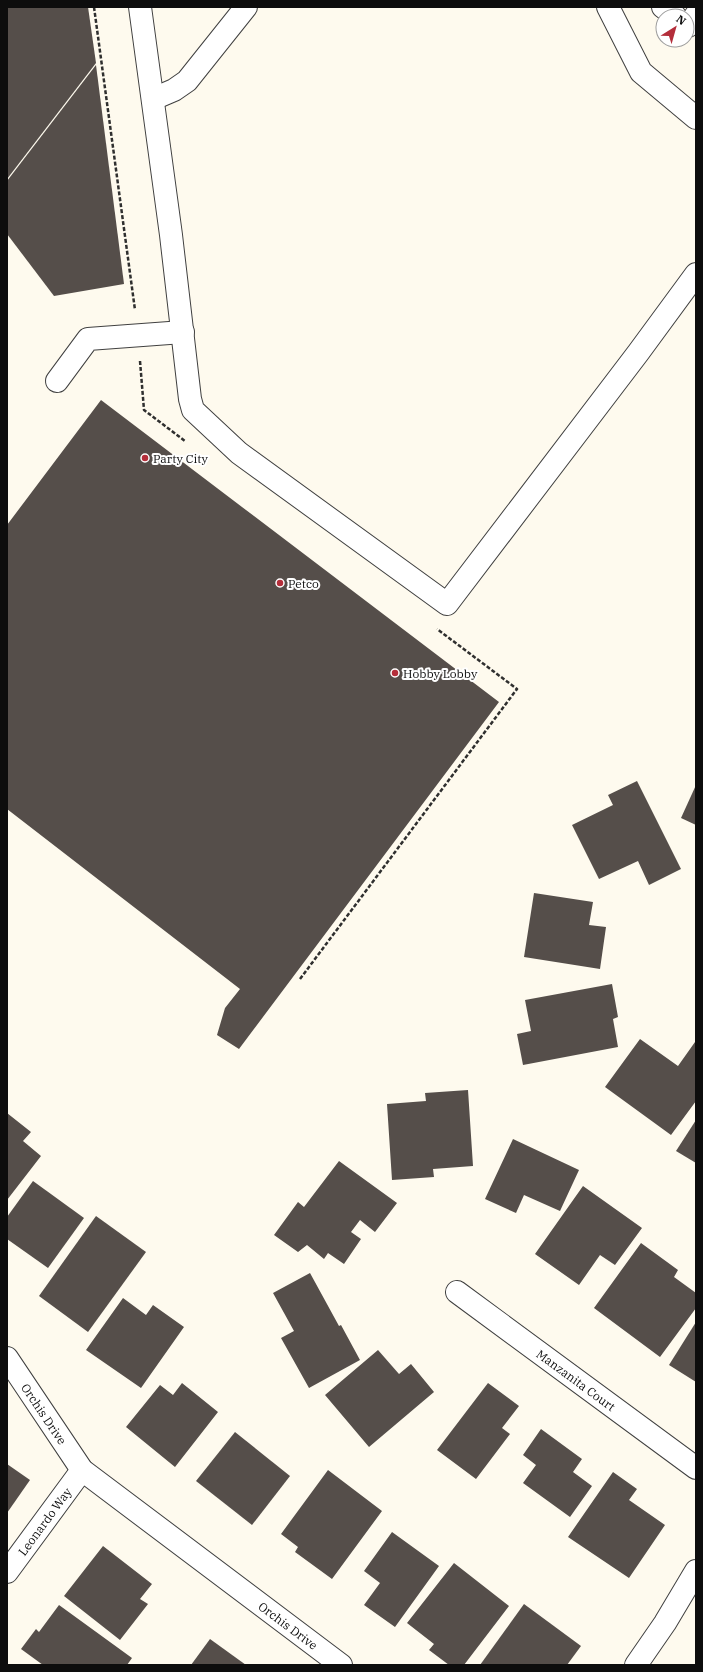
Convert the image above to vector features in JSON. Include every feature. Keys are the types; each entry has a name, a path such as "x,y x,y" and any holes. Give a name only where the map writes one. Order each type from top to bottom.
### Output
{"street":[{"path":"140,7 183,332 190,399 193,410 239,453 447,604 638,353 696,274"},
{"path":"153,99 174,90 187,81 246,7"},
{"path":"608,7 641,72 696,118"},
{"path":"57,381 88,339 183,332"},
{"name":"Manzanita Court","path":"457,1292 696,1468"},
{"name":"Orchis Drive","path":"7,1358 82,1470 341,1665"},
{"name":"Leonardo Way","path":"7,1572 82,1470"},
{"path":"641,1663 696,1571"}],"building":[{"path":"7,7 88,7 96,63 7,179"},
{"path":"96,65 124,284 54,296 7,234 7,181"},
{"path":"101,400 499,702 239,1049 217,1035 225,1008 240,989 7,809 7,525"},
{"path":"637,781 681,869 649,885 638,861 599,879 572,825 613,805 608,795"},
{"path":"696,785 696,825 681,818"},
{"path":"534,893 593,902 589,925 606,927 600,969 524,957"},
{"path":"612,984 618,1017 613,1019 618,1047 523,1065 517,1034 531,1031 525,1000"},
{"path":"640,1039 678,1066 696,1042 696,1101 671,1135 605,1087"},
{"path":"468,1090 473,1166 433,1169 434,1177 392,1180 387,1104 426,1101 425,1093"},
{"path":"7,1113 31,1132 23,1141 41,1156 7,1200"},
{"path":"696,1120 696,1163 676,1151"},
{"path":"513,1139 579,1170 560,1211 524,1195 516,1213 485,1199"},
{"path":"339,1161 397,1203 375,1232 360,1220 351,1232 361,1239 344,1264 328,1253 324,1259 307,1245 298,1252 274,1235 298,1202 304,1207"},
{"path":"33,1181 84,1218 48,1268 7,1239 7,1217"},
{"path":"583,1186 642,1228 615,1265 600,1255 579,1285 535,1254"},
{"path":"96,1216 146,1252 88,1332 39,1296"},
{"path":"641,1243 678,1270 674,1277 696,1293 696,1308 660,1357 594,1308"},
{"path":"310,1273 339,1326 341,1325 360,1360 309,1388 281,1338 294,1331 273,1293"},
{"path":"123,1298 146,1315 153,1305 184,1327 141,1388 86,1350"},
{"path":"696,1322 696,1382 669,1365"},
{"path":"378,1350 399,1374 411,1364 434,1392 369,1447 325,1395"},
{"path":"182,1383 218,1412 175,1467 126,1427 160,1385 173,1395"},
{"path":"488,1383 519,1406 502,1428 510,1434 476,1479 437,1450"},
{"path":"541,1429 582,1459 573,1472 592,1486 570,1517 523,1483 536,1465 523,1455"},
{"path":"235,1432 290,1476 252,1525 196,1481"},
{"path":"7,1464 30,1480 7,1513"},
{"path":"328,1470 382,1511 332,1579 295,1552 298,1547 281,1534"},
{"path":"613,1472 637,1489 629,1500 665,1525 629,1578 568,1537"},
{"path":"392,1532 439,1566 395,1627 364,1605 380,1583 364,1571"},
{"path":"103,1546 152,1584 140,1599 148,1604 120,1640 64,1596"},
{"path":"454,1563 509,1606 464,1665 449,1665 429,1650 434,1644 407,1623"},
{"path":"524,1604 581,1646 567,1665 480,1665"},
{"path":"59,1605 132,1658 127,1665 43,1665 21,1649 36,1629 39,1632"},
{"path":"210,1639 246,1665 191,1665"}],"place":[{"name":"Party City","path":"145,458"},
{"name":"Petco","path":"280,583"},
{"name":"Hobby Lobby","path":"395,673"}]}
